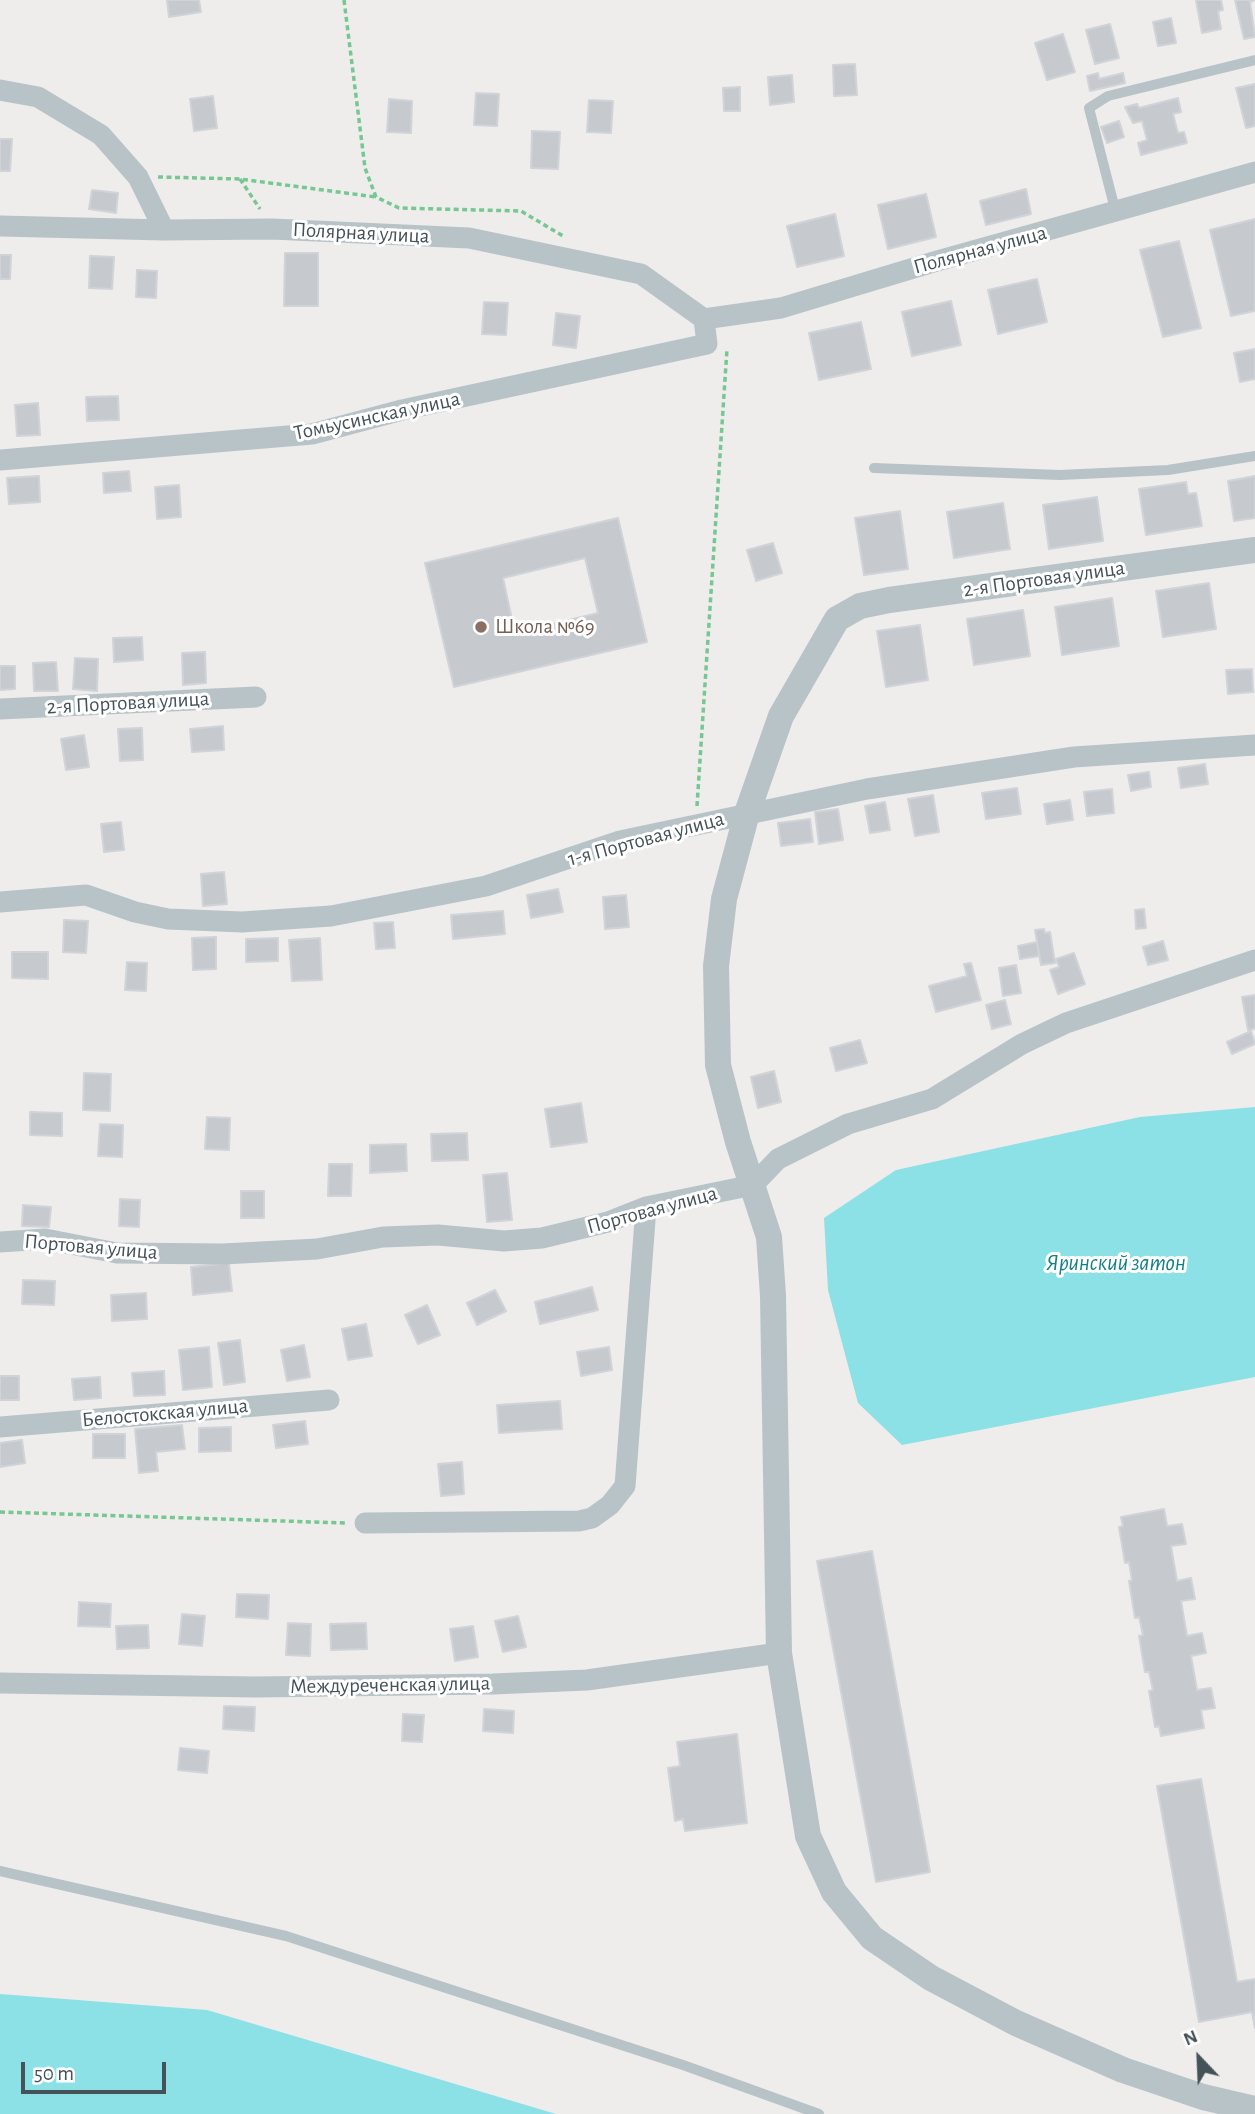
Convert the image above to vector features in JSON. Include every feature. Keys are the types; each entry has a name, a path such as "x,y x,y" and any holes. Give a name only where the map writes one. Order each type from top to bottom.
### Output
{"street":[{"path":"0,90 38,97 101,135 138,177 164,230"},
{"name":"Полярная улица","path":"0,226 164,230 272,229 469,238 641,274 704,319 781,309 937,261 1255,172"},
{"name":"Томьусинская улица","path":"0,460 312,434 402,410 707,344 704,319"},
{"name":"2-я Портовая улица","path":"747,813 781,716 837,619 860,606 1255,550"},
{"name":"2-я Портовая улица","path":"0,709 256,697"},
{"name":"1-я Портовая улица","path":"0,902 86,895 135,912 168,919 242,922 331,916 486,886 620,841 867,789 1074,757 1255,745"},
{"path":"747,813 724,899 716,966 718,1065 738,1142 769,1237 773,1296 779,1653 808,1836 834,1892 872,1938 931,1978 1016,2023 1123,2070 1203,2097 1255,2109"},
{"path":"753,1185 778,1159 848,1124 932,1099 1023,1044 1066,1023 1255,960"},
{"name":"Портовая улица","path":"0,1242 45,1239 117,1253 223,1254 317,1249 383,1237 438,1235 503,1241 568,1231 608,1222 646,1207 753,1185"},
{"path":"365,1523 579,1521 592,1518 610,1505 625,1486 646,1207"},
{"name":"Белостокская улица","path":"0,1427 329,1400"},
{"name":"Междуреченская улица","path":"0,1683 256,1688 493,1684 587,1680 779,1653"}],"lane":[{"path":"1116,213 1089,108 1108,96 1255,60"},
{"path":"874,468 1060,475 1168,470 1255,456"},
{"path":"0,1871 286,1936 683,2065 819,2114"}],"path":[{"path":"344,0 365,168 376,197"},
{"path":"138,177 240,178 376,197 399,208 521,211 564,237 585,262"},
{"path":"240,178 272,229"},
{"path":"696,824 729,316"},
{"path":"0,1512 365,1523"}],"water":[{"name":"Яринский затон","path":"1255,1107 1255,1377 902,1445 858,1403 828,1290 824,1218 896,1170 1140,1117"},
{"path":"0,1994 207,2010 556,2114 0,2114"}],"building":[{"path":"167,0 199,0 201,12 169,17"},
{"path":"1196,0 1221,0 1223,10 1218,11 1221,29 1202,33"},
{"path":"1235,0 1255,0 1250,2 1255,37 1244,39"},
{"path":"1171,18 1176,43 1158,46 1153,22"},
{"path":"1110,24 1119,58 1095,64 1086,30"},
{"path":"1063,34 1075,72 1047,80 1035,43"},
{"path":"855,64 857,95 834,96 833,65"},
{"path":"1098,73 1099,79 1123,73 1125,83 1090,91 1087,76"},
{"path":"792,75 794,102 770,105 768,77"},
{"path":"1255,84 1255,126 1246,128 1236,88"},
{"path":"740,87 740,111 724,111 723,88"},
{"path":"476,93 499,94 497,126 474,125"},
{"path":"213,96 217,128 194,131 190,99"},
{"path":"1178,98 1181,112 1173,114 1178,133 1184,132 1187,143 1141,155 1138,143 1147,140 1142,121 1133,123 1125,107 1137,104 1139,108"},
{"path":"389,99 412,101 411,133 387,132"},
{"path":"589,100 613,101 611,133 587,132"},
{"path":"1119,121 1124,137 1107,143 1101,127"},
{"path":"532,131 560,132 558,169 531,168"},
{"path":"0,139 12,139 10,171 0,171"},
{"path":"1026,189 1031,214 986,225 980,201"},
{"path":"92,190 118,193 116,213 89,209"},
{"path":"926,194 936,237 888,249 878,205"},
{"path":"835,214 844,256 797,267 787,226"},
{"path":"1255,219 1255,311 1231,316 1210,230"},
{"path":"1179,241 1201,328 1163,337 1140,250"},
{"path":"285,253 318,253 318,306 284,306"},
{"path":"0,255 11,255 10,279 0,279"},
{"path":"90,256 114,257 112,289 89,288"},
{"path":"137,270 157,271 156,298 136,297"},
{"path":"1037,279 1047,322 998,334 988,290"},
{"path":"951,301 961,345 912,356 902,312"},
{"path":"484,302 508,303 506,335 482,334"},
{"path":"556,313 580,316 576,348 553,345"},
{"path":"861,322 871,369 819,380 809,333"},
{"path":"1255,349 1255,379 1240,382 1234,353"},
{"path":"118,396 119,420 87,421 86,397"},
{"path":"38,403 40,435 17,436 15,405"},
{"path":"129,471 131,491 104,493 103,473"},
{"path":"39,476 40,502 9,504 7,478"},
{"path":"1255,476 1255,518 1234,521 1228,481"},
{"path":"1186,482 1188,494 1196,493 1202,526 1146,535 1139,489"},
{"path":"179,485 181,517 157,519 155,487"},
{"path":"1097,497 1103,541 1049,549 1043,505"},
{"path":"1003,503 1010,549 954,558 947,512"},
{"path":"900,511 908,569 864,575 855,518"},
{"path":"618,518 647,642 454,687 425,563","holes":["585,558 598,613 515,633 503,578"]},
{"path":"773,543 782,573 756,581 747,550"},
{"path":"1209,583 1216,629 1163,637 1156,591"},
{"path":"1112,598 1119,646 1062,655 1055,607"},
{"path":"1023,610 1030,656 974,665 967,619"},
{"path":"920,625 928,680 886,687 877,631"},
{"path":"142,637 143,660 114,662 113,638"},
{"path":"205,652 206,683 183,685 182,653"},
{"path":"75,658 98,659 97,691 73,689"},
{"path":"56,662 58,691 34,691 33,663"},
{"path":"0,666 15,666 15,689 0,690"},
{"path":"1252,669 1253,692 1228,694 1226,670"},
{"path":"223,726 224,750 192,752 190,729"},
{"path":"142,728 143,760 120,761 118,729"},
{"path":"84,735 89,767 66,770 61,739"},
{"path":"1205,764 1208,784 1181,788 1178,768"},
{"path":"1149,772 1151,787 1131,791 1128,775"},
{"path":"1017,788 1021,814 986,819 982,793"},
{"path":"1112,789 1114,813 1087,816 1084,792"},
{"path":"933,795 939,832 915,836 908,799"},
{"path":"1070,800 1073,820 1047,824 1044,804"},
{"path":"885,802 890,830 870,833 865,806"},
{"path":"838,809 843,840 819,844 815,812"},
{"path":"810,819 813,842 781,846 778,823"},
{"path":"121,822 124,850 104,852 101,824"},
{"path":"224,872 227,904 203,906 201,874"},
{"path":"558,889 563,912 531,918 527,895"},
{"path":"626,895 629,927 605,929 603,897"},
{"path":"1144,909 1146,928 1136,929 1135,910"},
{"path":"503,911 505,934 453,939 451,915"},
{"path":"64,920 88,921 86,953 63,952"},
{"path":"393,922 395,948 376,949 374,923"},
{"path":"1044,929 1045,933 1050,932 1055,963 1041,965 1035,930"},
{"path":"216,937 216,969 193,970 192,938"},
{"path":"278,938 278,961 246,962 246,939"},
{"path":"320,938 322,980 292,981 289,940"},
{"path":"1163,941 1168,960 1148,965 1143,947"},
{"path":"1037,942 1039,956 1020,959 1018,946"},
{"path":"12,952 48,952 48,979 12,978"},
{"path":"1074,953 1085,984 1058,994 1050,970 1059,967 1056,959"},
{"path":"127,962 147,963 146,991 125,990"},
{"path":"971,963 981,1000 936,1012 929,986 967,976 964,964"},
{"path":"1016,965 1021,993 1003,996 999,968"},
{"path":"1255,995 1255,1029 1248,1030 1242,997"},
{"path":"1005,1000 1011,1024 992,1029 986,1005"},
{"path":"1251,1031 1255,1044 1232,1054 1227,1042"},
{"path":"860,1040 867,1063 836,1071 830,1048"},
{"path":"774,1071 781,1102 758,1108 751,1077"},
{"path":"84,1073 111,1074 110,1111 83,1110"},
{"path":"581,1103 587,1142 551,1147 545,1109"},
{"path":"30,1112 62,1113 62,1136 30,1135"},
{"path":"207,1117 230,1118 229,1150 205,1149"},
{"path":"100,1124 123,1125 122,1157 98,1156"},
{"path":"467,1133 468,1160 432,1161 431,1134"},
{"path":"406,1144 407,1171 370,1173 370,1145"},
{"path":"329,1164 352,1164 351,1196 328,1196"},
{"path":"507,1173 512,1220 487,1222 483,1175"},
{"path":"241,1191 264,1191 264,1218 241,1218"},
{"path":"120,1199 140,1200 139,1227 119,1226"},
{"path":"23,1205 51,1207 49,1227 22,1226"},
{"path":"229,1263 232,1291 193,1295 191,1267"},
{"path":"23,1280 55,1281 54,1305 22,1304"},
{"path":"592,1287 598,1310 540,1324 535,1302"},
{"path":"495,1290 506,1311 477,1325 467,1303"},
{"path":"146,1293 147,1319 112,1321 111,1295"},
{"path":"427,1305 440,1335 418,1344 405,1315"},
{"path":"366,1324 372,1356 348,1360 342,1329"},
{"path":"240,1340 245,1382 224,1385 218,1343"},
{"path":"304,1345 310,1377 287,1381 281,1350"},
{"path":"209,1347 212,1387 183,1390 179,1350"},
{"path":"609,1347 612,1370 581,1376 577,1352"},
{"path":"164,1371 165,1395 134,1396 132,1373"},
{"path":"0,1376 19,1376 19,1400 0,1400"},
{"path":"100,1377 101,1398 74,1400 72,1379"},
{"path":"560,1401 562,1429 499,1433 497,1405"},
{"path":"305,1421 308,1444 276,1448 273,1425"},
{"path":"182,1425 185,1449 156,1452 158,1471 139,1473 135,1429"},
{"path":"231,1427 231,1451 199,1452 199,1428"},
{"path":"93,1434 125,1434 125,1458 93,1458"},
{"path":"22,1440 25,1463 0,1467 0,1443"},
{"path":"462,1462 464,1494 441,1496 438,1464"},
{"path":"1164,1509 1167,1526 1182,1524 1186,1544 1171,1546 1177,1581 1191,1578 1195,1599 1181,1601 1187,1636 1202,1633 1206,1653 1191,1656 1197,1690 1211,1688 1215,1708 1201,1710 1204,1728 1161,1736 1159,1726 1155,1727 1149,1691 1153,1690 1149,1672 1145,1672 1139,1636 1143,1635 1139,1617 1135,1618 1129,1562 1125,1563 1119,1527 1123,1526 1121,1517"},
{"path":"872,1551 930,1872 876,1882 817,1561"},
{"path":"237,1594 269,1595 268,1619 236,1617"},
{"path":"79,1602 111,1604 110,1627 78,1626"},
{"path":"182,1614 205,1616 202,1646 179,1644"},
{"path":"518,1616 526,1647 503,1652 495,1621"},
{"path":"288,1623 311,1624 310,1656 286,1655"},
{"path":"366,1623 367,1649 331,1650 330,1624"},
{"path":"148,1625 149,1648 117,1649 116,1626"},
{"path":"473,1626 478,1657 455,1661 450,1629"},
{"path":"224,1706 255,1707 254,1731 223,1729"},
{"path":"484,1709 514,1711 513,1733 483,1731"},
{"path":"403,1714 424,1715 422,1742 402,1741"},
{"path":"737,1734 747,1823 685,1831 683,1819 675,1821 668,1768 680,1766 677,1742"},
{"path":"180,1748 209,1751 207,1773 178,1770"},
{"path":"1201,1779 1237,1982 1255,1979 1255,2028 1252,2012 1199,2022 1157,1786"}],"place":[{"name":"Школа №69","path":"481,627"}]}
